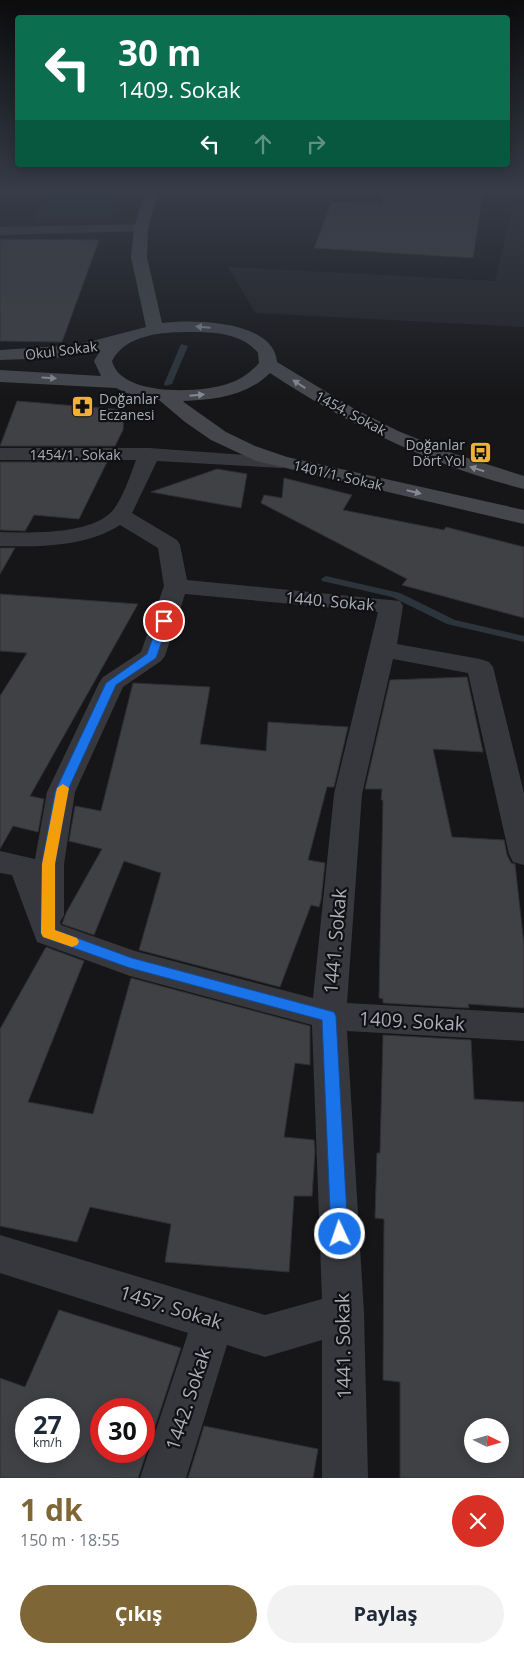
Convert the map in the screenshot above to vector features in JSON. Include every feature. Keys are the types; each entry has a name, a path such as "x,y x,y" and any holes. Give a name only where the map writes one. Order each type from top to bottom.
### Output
{"main road":[{"path":"139,260 155,330"},
{"name":"Okul Sokak","path":"0,355 50,354 122,340 155,330 192,326 217,328 240,334 256,342 266,352 268,364"},
{"path":"122,340 109,350 103,361 107,373 120,383 140,391 165,395 221,392 244,384 260,375 268,364"},
{"name":"1454. Sokak","path":"268,364 373,427 464,465 524,483"},
{"path":"0,376 120,383"},
{"path":"165,395 193,421 220,438 253,454 281,462"},
{"name":"1401/1. Sokak","path":"281,462 524,517"}],"street":[{"name":"1454/1. Sokak","path":"0,454 149,454"},
{"name":"1401/1. Sokak","path":"149,454 281,462"},
{"path":"0,539 46,540 97,528 120,515 149,454"},
{"path":"48,933 49,864 61,792 112,683 152,656 176,586 169,544 120,515"},
{"name":"1440. Sokak","path":"176,586 391,606 384,649"},
{"path":"384,649 480,667 524,854"},
{"name":"1441. Sokak","path":"345,1478 343,1313 329,1016 348,794 384,649"},
{"path":"0,862 25,867 48,933"},
{"name":"1409. Sokak","path":"48,933 130,963 329,1016 524,1027"},
{"name":"1457. Sokak","path":"0,1254 265,1336 343,1313"},
{"name":"1442. Sokak","path":"163,1478 213,1321"}],"shaded area":[{"path":"500,260 524,260 524,327 255,313 228,267 495,281"}],"building":[{"path":"0,260 92,260 62,342 0,341"},
{"path":"17,401 124,410 123,430 115,446 0,446"},
{"path":"0,462 107,462 79,519 34,515 25,531 0,530"},
{"path":"217,469 247,474 241,508 151,492"},
{"path":"284,478 352,495 343,510 444,530 446,527 524,547 524,618 402,585 407,579 261,503 264,495 282,498"},
{"path":"0,548 15,548 0,574"},
{"path":"0,594 138,604 30,796 44,799 38,832 13,826 0,849 0,696 27,653 0,651"},
{"path":"467,677 483,752 433,749 452,837 504,840 507,855 511,863 515,864 524,945 524,1008 468,1004 469,1008 383,1003 383,999 379,998 383,800 381,800 382,789 365,789 390,680"},
{"path":"133,683 210,687 200,744 266,751 268,722 348,727 334,787 327,787 308,860 325,863 321,900 319,907 311,905 280,987 139,950 161,873 124,861 94,935 62,924 66,913 102,849 69,841 75,806 101,811"},
{"path":"46,947 84,961 28,1102 93,1114 131,978 310,1026 310,1065 295,1063 284,1137 314,1140 315,1152 312,1196 294,1196 289,1272 165,1262 171,1224 90,1207 77,1242 0,1226 0,1029"},
{"path":"383,1035 471,1040 474,1099 524,1102 524,1478 400,1478 400,1382 383,1380 384,1219 375,1218 377,1153 380,1153"},
{"path":"59,1310 181,1348 155,1427 155,1398 90,1398 90,1463 143,1463 138,1478 0,1478 0,1378 25,1387"},
{"path":"204,1426 318,1449 313,1478 188,1478"}],"waterway":[{"path":"168,384 184,346"},
{"path":"326,579 396,595 451,622 524,639"}],"slow traffic":[{"path":"63,788 49,864 48,933 72,942"}],"place":[{"name":"Doğanlar Eczanesi","path":"83,406"},
{"name":"Doğanlar Dört Yol","path":"481,452"}],"route":[{"path":"164,621 152,656 112,683 61,792 49,864 48,933 130,963 329,1016 340,1234"}]}
